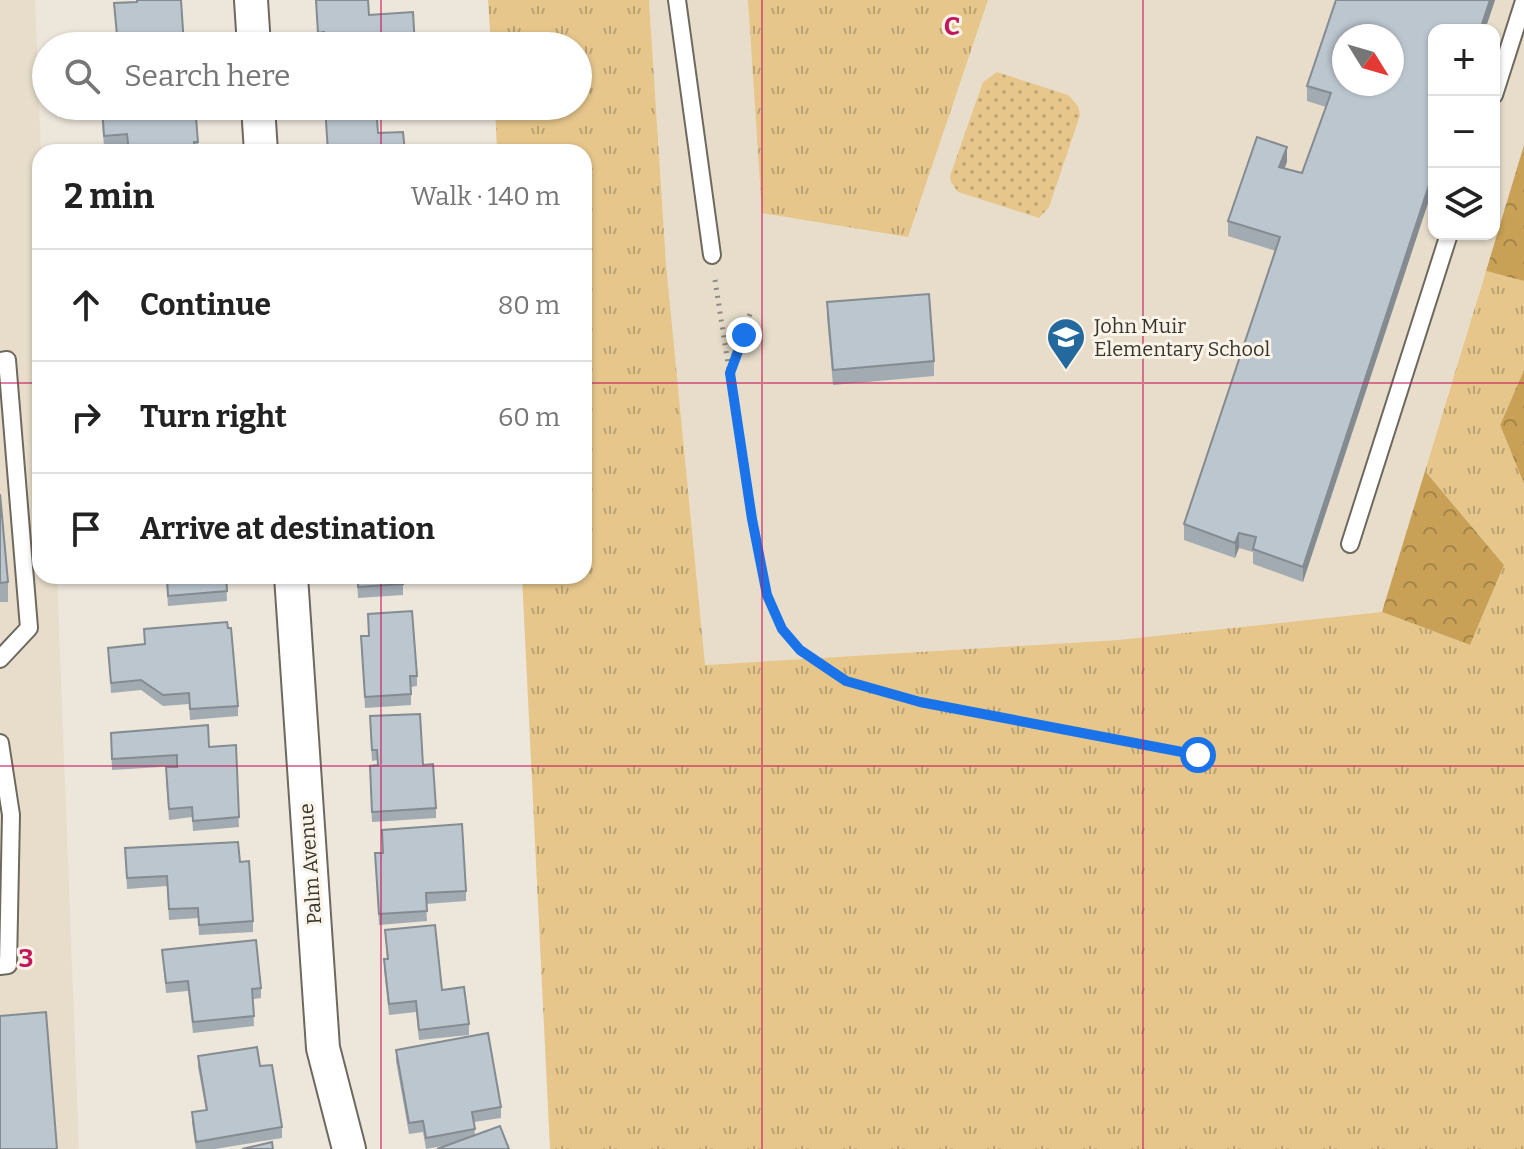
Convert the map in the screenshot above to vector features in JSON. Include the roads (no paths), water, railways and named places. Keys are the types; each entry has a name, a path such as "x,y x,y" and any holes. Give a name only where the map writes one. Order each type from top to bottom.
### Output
{"street":[{"path":"251,0 253,32"},
{"path":"259,120 260,144"},
{"name":"Palm Avenue","path":"292,584 323,1048 349,1149"}],"lane":[{"path":"677,0 712,255"},
{"path":"1500,76 1524,1"},
{"path":"1350,544 1447,240"},
{"path":"0,361 7,360 29,628 0,659"},
{"path":"0,743 11,815 8,965 0,966"}],"place":[{"name":"John Muir Elementary School","path":"1066,371"}]}
